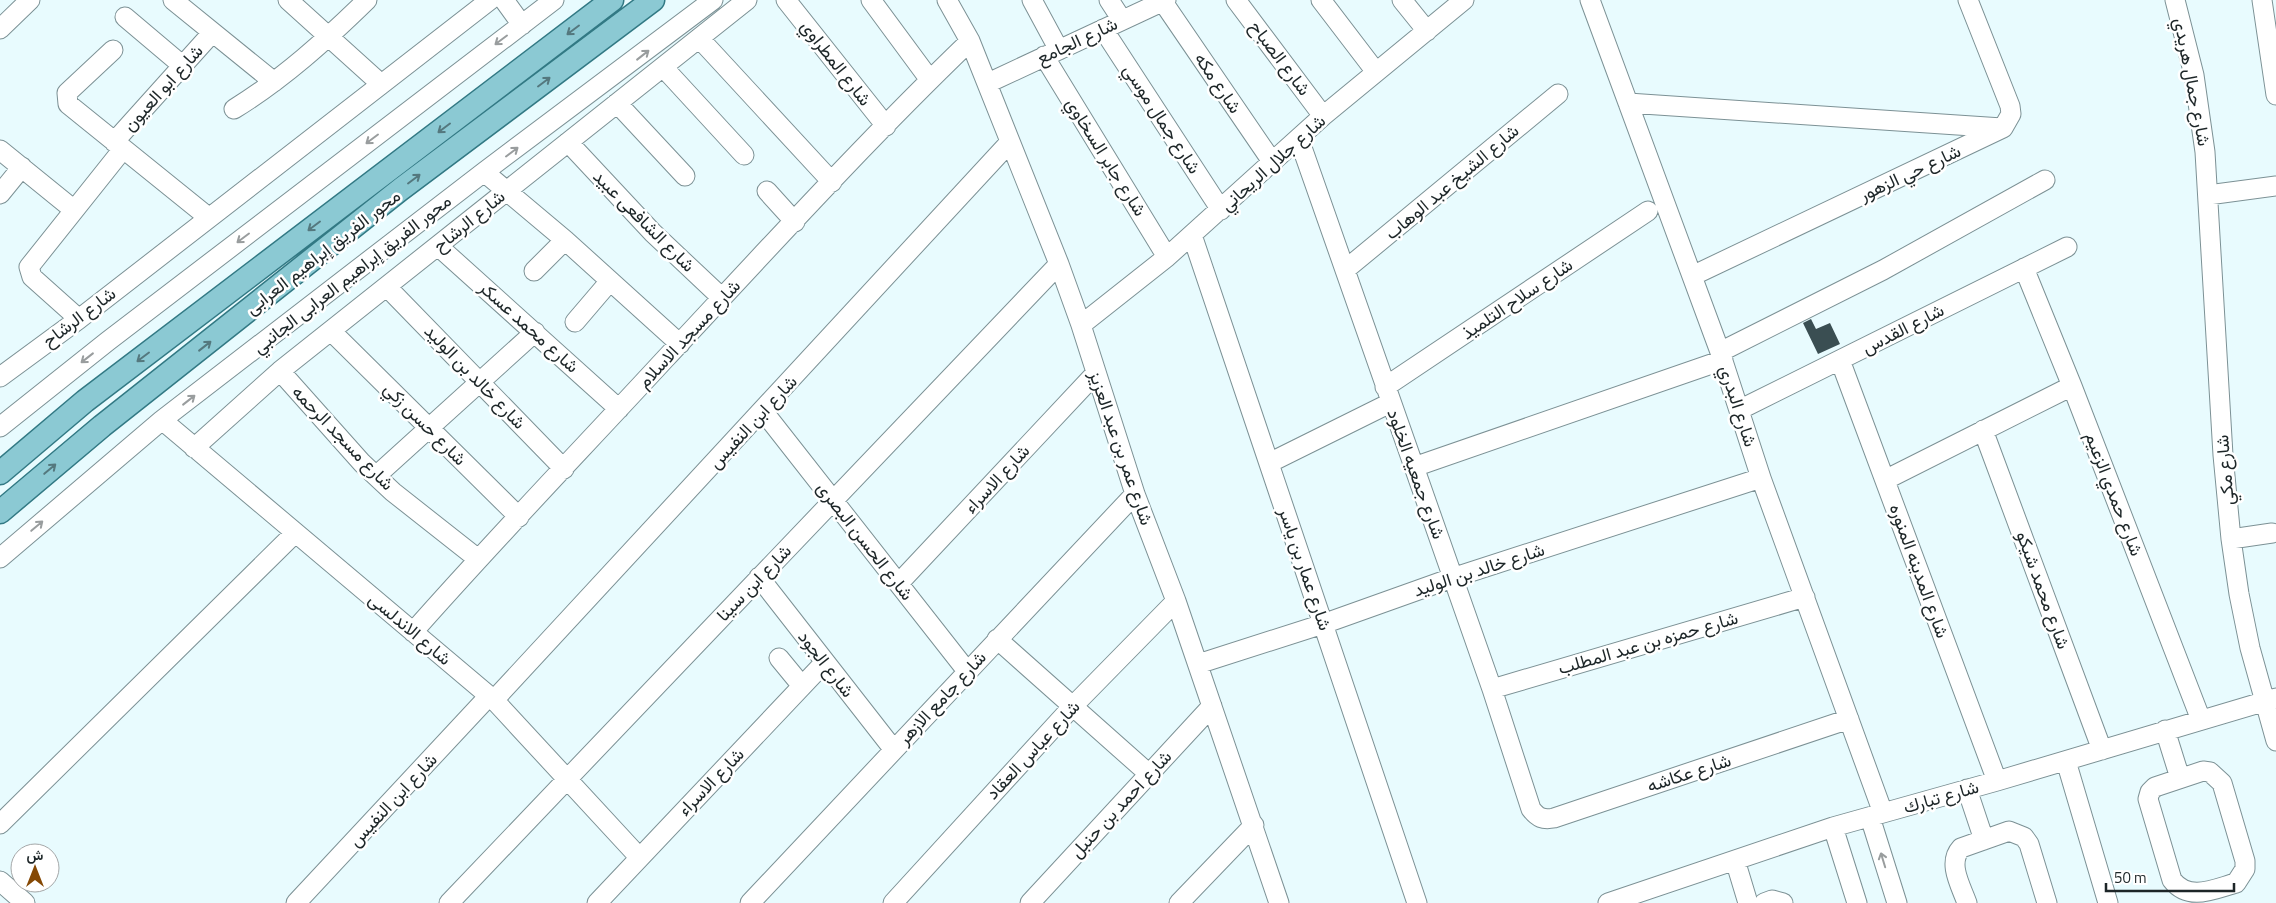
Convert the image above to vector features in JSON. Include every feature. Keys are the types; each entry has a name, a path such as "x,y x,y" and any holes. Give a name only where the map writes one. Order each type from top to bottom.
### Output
{"main road":[{"name":"محور الفريق إبراهيم العرابى","path":"0,473 85,401 612,0"},
{"name":"محور الفريق إبراهيم العرابى","path":"0,512 102,426 401,190 653,0"}],"street":[{"path":"173,0 192,6 212,33 274,82"},
{"path":"288,0 381,84"},
{"path":"234,108 274,82 329,36 367,0"},
{"name":"شارع الرشاح","path":"0,377 79,319 490,0"},
{"path":"504,0 522,25"},
{"path":"0,427 115,335 554,0"},
{"name":"محور الفريق إبراهيم العرابى الجانبي","path":"0,558 162,420 484,172 713,0"},
{"name":"شارع الرشاح","path":"194,448 280,372 747,0"},
{"name":"شارع المطراوي","path":"786,0 886,126"},
{"path":"871,0 930,80"},
{"name":"شارع عمر بن عبد العزيز","path":"947,0 970,41 988,83 1059,264 1081,325 1095,374 1135,494 1176,601 1254,825 1279,903"},
{"name":"شارع جابر السخاوي","path":"1032,0 1052,53 1167,257"},
{"path":"1109,0 1122,20"},
{"name":"شارع الصباح","path":"1236,0 1323,116"},
{"path":"1321,0 1376,72"},
{"path":"1402,0 1427,31"},
{"name":"شارع جلال الريحاني","path":"1081,325 1167,257 1273,164 1323,116 1464,0"},
{"name":"شارع البدري","path":"1590,0 1721,356 1761,478 1849,719 1877,815 1896,903"},
{"path":"1628,103 2003,128 2010,114 2010,106 1968,0"},
{"name":"شارع جمال هريدي","path":"2175,0 2194,75 2201,113 2208,195"},
{"path":"2262,0 2276,95"},
{"path":"0,28 25,1"},
{"name":"شارع الجامع","path":"988,83 1165,1"},
{"name":"شارع مكه","path":"1165,1 1273,164"},
{"path":"125,17 183,66"},
{"name":"شارع جمال موسي","path":"1104,29 1221,210"},
{"name":"شارع ابو العيون","path":"79,319 32,277 29,272 32,262 74,210 119,146 212,33"},
{"path":"699,38 832,182"},
{"name":"شارع مسجد الاسلام","path":"413,632 478,558 519,517 722,298 930,80 970,41"},
{"path":"113,50 67,93 66,99 72,108 208,217"},
{"path":"663,67 744,155"},
{"name":"شارع الشيخ عبد الوهاب","path":"1345,270 1558,94"},
{"path":"618,103 685,176"},
{"name":"شارع حي الزهور","path":"1692,276 2003,128"},
{"name":"شارع جمعيه الخلود","path":"1299,139 1492,689 1531,809"},
{"name":"شارع الشافعى عبيد","path":"568,142 653,232 722,298"},
{"name":"شارع ابن النفيس","path":"296,903 763,411 1010,142"},
{"path":"0,150 74,210"},
{"path":"0,194 22,167"},
{"path":"484,172 565,240 680,344"},
{"path":"1414,467 1721,356 1883,270 2045,180"},
{"path":"2208,195 2276,186"},
{"path":"767,191 795,222"},
{"name":"شارع مكي","path":"2208,195 2222,455 2231,539 2244,621 2270,699 2276,741"},
{"name":"شارع سلاح التلميذ","path":"1269,463 1388,395 1648,211"},
{"name":"شارع عمار بن ياسر","path":"1192,235 1417,903"},
{"path":"534,271 565,240"},
{"name":"شارع محمد عسكر","path":"438,246 619,409"},
{"name":"شارع القدس","path":"1739,410 2067,247"},
{"name":"شارع ابن سينا","path":"450,903 832,499 1059,264"},
{"name":"شارع حمدي الزعيم","path":"2024,268 2072,386 2201,720"},
{"path":"575,322 610,281"},
{"name":"شارع خالد بن الوليد","path":"386,287 564,468"},
{"name":"شارع حسن زكي","path":"331,331 519,517"},
{"path":"376,476 535,332"},
{"name":"شارع المدينه المنوره","path":"1840,360 1997,781"},
{"name":"شارع مسجد الرحمه","path":"280,372 362,464 431,523 478,558"},
{"name":"شارع الاسراء","path":"899,584 1095,374"},
{"path":"1885,480 2072,386"},
{"name":"شارع الحسن البصرى","path":"763,411 967,671"},
{"name":"شارع الاندلسى","path":"162,420 492,698 639,857"},
{"name":"شارع محمد شيكو","path":"1984,430 2102,750"},
{"name":"شارع خالد بن الوليد","path":"1198,664 1323,624 1452,578 1761,478"},
{"name":"شارع جامع الازهر","path":"750,903 1135,494"},
{"path":"0,824 295,533"},
{"path":"2231,539 2272,533"},
{"name":"شارع الجود","path":"759,578 894,750"},
{"name":"شارع حمزه بن عبد المطلب","path":"1492,689 1805,597"},
{"name":"شارع عباس العقاد","path":"893,903 1073,706 1176,601"},
{"path":"997,639 1149,774"},
{"path":"779,658 802,686"},
{"name":"شارع الاسراء","path":"597,903 825,662"},
{"name":"شارع تبارك","path":"1608,903 1644,897 1735,860 1833,827 1967,790 2270,699"},
{"name":"شارع احمد بن حنبل","path":"1030,903 1212,706"},
{"name":"شارع عكاشه","path":"1531,809 1537,817 1545,820 1554,818 1849,719"},
{"path":"2165,730 2180,778"},
{"path":"2066,761 2108,903"},
{"path":"2203,771 2210,772 2222,783 2245,861 2245,869 2236,883 2213,896 2185,892 2178,888 2172,880 2149,805 2150,792 2155,787 2203,771"},
{"path":"1967,790 1984,840"},
{"path":"1179,903 1254,825"},
{"path":"1833,827 1858,903"},
{"path":"1967,903 1955,867 1956,853 1961,848 2009,831 2024,837 2029,844 2047,903"},
{"path":"1735,860 1748,903"},
{"path":"0,880 26,903"},
{"path":"1764,903 1772,900 1783,903"}],"building":[{"path":"1811,319 1816,329 1830,323 1840,344 1818,354 1803,323"}]}
